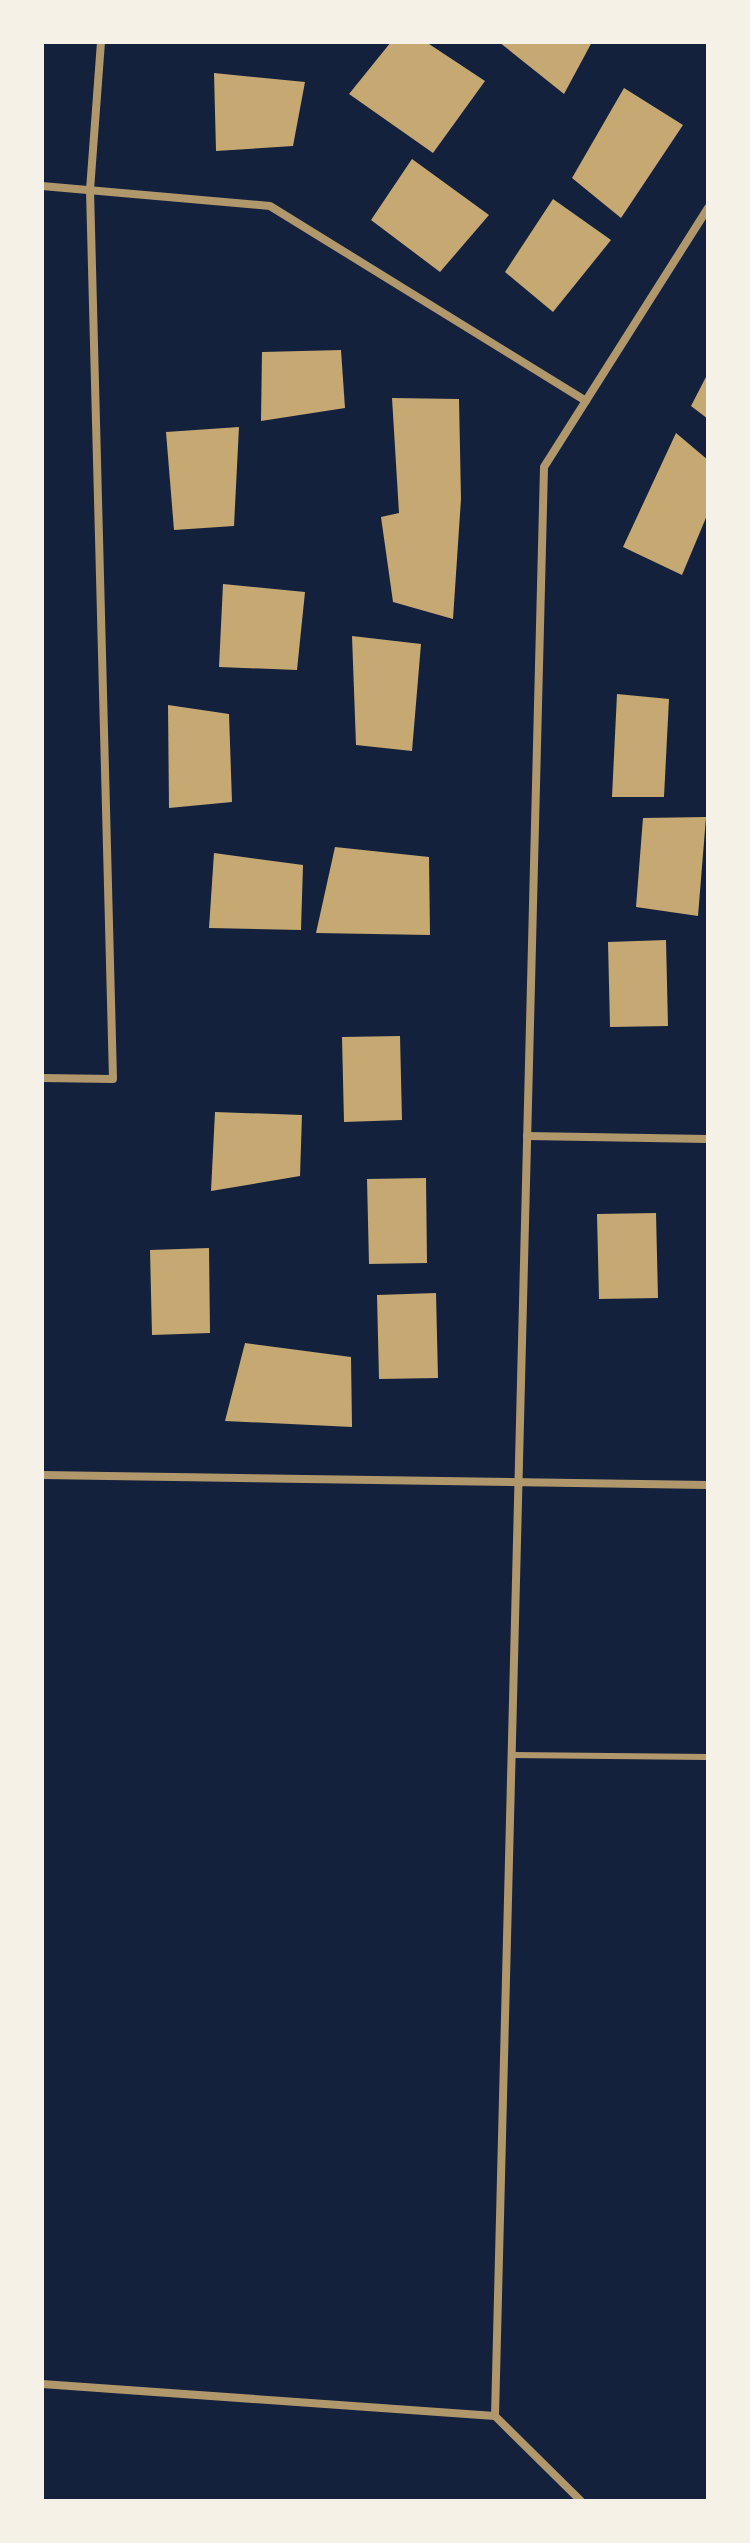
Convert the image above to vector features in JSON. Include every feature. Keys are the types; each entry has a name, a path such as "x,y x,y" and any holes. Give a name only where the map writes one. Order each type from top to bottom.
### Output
{"street":[{"path":"42,1078 113,1079 90,190 101,42"},
{"path":"42,186 270,206 586,401"},
{"path":"495,2416 544,467 708,208"},
{"path":"527,1136 708,1139"},
{"path":"42,1475 708,1485"},
{"path":"42,2384 495,2416 581,2501"}],"lane":[{"path":"512,1755 708,1757"}],"building":[{"path":"391,42 426,42 485,81 433,153 349,94"},
{"path":"499,42 592,42 564,94"},
{"path":"214,73 305,82 293,146 216,151"},
{"path":"624,88 683,125 621,218 572,178"},
{"path":"412,159 489,215 440,272 371,220"},
{"path":"553,199 611,240 553,312 505,272"},
{"path":"341,350 345,408 261,421 262,352"},
{"path":"708,373 708,419 691,406"},
{"path":"392,398 459,399 461,499 453,619 393,602 381,517 399,513"},
{"path":"239,427 234,526 174,530 166,432"},
{"path":"676,433 708,460 708,513 682,575 623,547"},
{"path":"223,584 305,592 297,670 219,667"},
{"path":"352,636 421,644 412,751 356,745"},
{"path":"617,694 669,699 664,797 612,797"},
{"path":"168,705 229,714 232,802 169,808"},
{"path":"706,817 698,916 636,907 643,818"},
{"path":"335,847 429,857 430,935 316,933"},
{"path":"214,853 303,865 301,930 209,928"},
{"path":"666,940 668,1026 610,1027 608,942"},
{"path":"400,1036 402,1120 344,1122 342,1037"},
{"path":"215,1112 302,1115 300,1176 211,1191"},
{"path":"426,1178 427,1263 369,1264 367,1179"},
{"path":"656,1213 658,1298 599,1299 597,1214"},
{"path":"209,1248 210,1333 152,1335 150,1250"},
{"path":"436,1293 438,1378 379,1379 377,1295"},
{"path":"245,1343 351,1357 352,1427 225,1421"}]}
